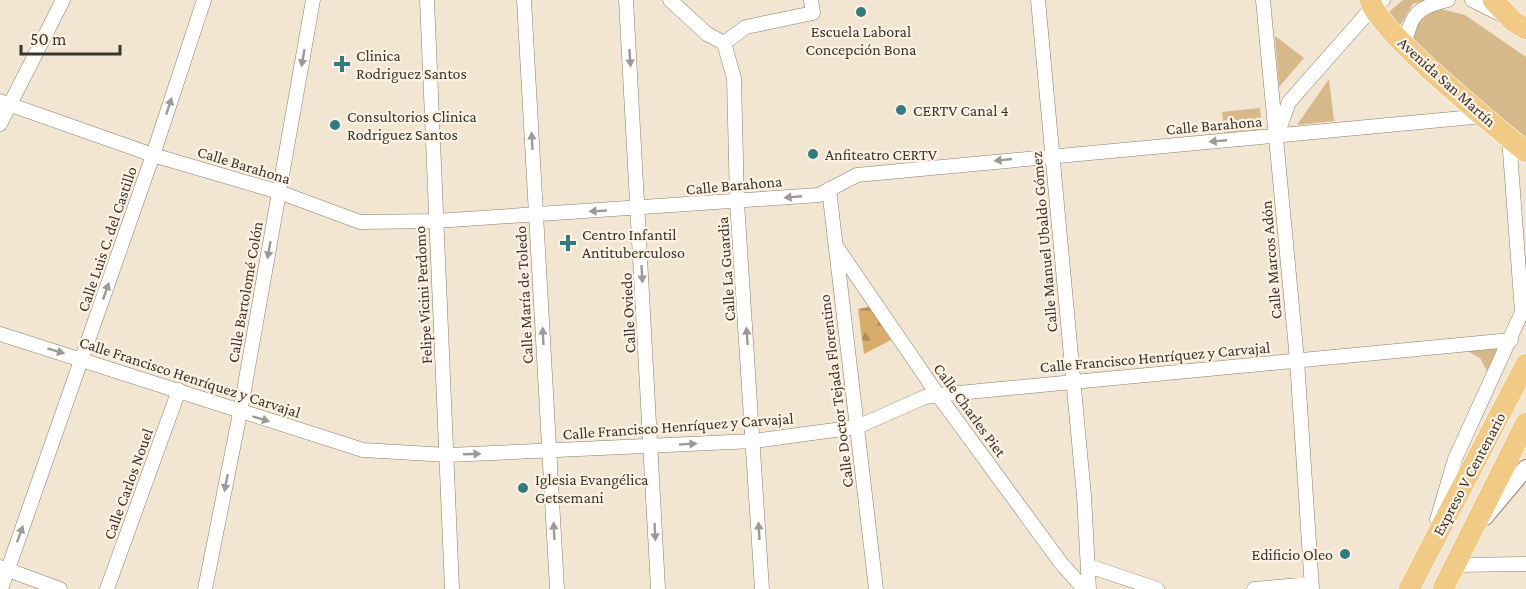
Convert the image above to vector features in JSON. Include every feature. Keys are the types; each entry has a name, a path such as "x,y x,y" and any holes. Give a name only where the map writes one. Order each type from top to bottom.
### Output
{"main road":[{"path":"1493,0 1520,25"},
{"name":"Avenida San Martín","path":"1375,3 1405,46 1526,152"},
{"name":"Expreso V Centenario","path":"1409,589 1526,364"},
{"name":"Expreso V Centenario","path":"1443,589 1526,423"}],"street":[{"path":"0,124 5,102 63,0"},
{"name":"Calle Luis C. del Castillo","path":"1,589 4,569 82,360 204,0"},
{"name":"Calle Bartolomé Colón","path":"205,589 240,413 313,0"},
{"name":"Felipe Vicini Perdomo","path":"427,0 452,589"},
{"name":"Calle María de Toledo","path":"524,0 557,589"},
{"name":"Calle Oviedo","path":"626,0 658,589"},
{"path":"670,0 706,34 724,44 746,27 812,7"},
{"name":"Calle Manuel Ubaldo Gómez","path":"1038,0 1089,566 1089,589"},
{"name":"Calle Marcos Adón","path":"1263,0 1297,360 1312,586"},
{"path":"1405,46 1411,20 1419,10 1448,0"},
{"path":"1471,0 1520,25"},
{"path":"1276,136 1289,102 1375,3"},
{"name":"Calle La Guardia","path":"724,44 734,78 737,202 762,589"},
{"name":"Calle Barahona","path":"5,102 153,155 279,192 360,222 436,221 819,195 857,175 1484,116"},
{"name":"Expreso V Centenario","path":"1427,551 1455,459 1522,312 1509,138"},
{"name":"Calle Doctor Tejada Florentino","path":"829,189 876,589"},
{"name":"Calle Charles Piet","path":"836,246 938,395 1061,563 1084,589"},
{"name":"Calle Francisco Henríquez y Carvajal","path":"0,334 179,390 240,413 363,450 448,455 754,441 857,427 925,397 938,395 1072,380 1511,340"},
{"name":"Calle Carlos Nouel","path":"108,589 179,390"},
{"name":"Expreso V Centenario","path":"1471,534 1526,468"},
{"path":"1456,565 1526,564"},
{"path":"1089,566 1157,589"},
{"path":"4,569 60,589"},
{"path":"1254,589 1312,586"}],"shaded area":[{"path":"1403,0 1426,0 1413,4 1398,29 1383,17"},
{"path":"1437,8 1465,15 1526,57 1526,149 1414,48 1414,34 1418,24"},
{"path":"1275,36 1304,58 1279,87"},
{"path":"1329,79 1334,121 1297,125"},
{"path":"1260,108 1262,129 1224,133 1222,112"},
{"path":"1503,345 1489,375 1480,358 1462,348"}],"green space":[{"path":"869,307 891,340 864,354 858,309"}],"place":[{"name":"Escuela Laboral Concepción Bona","path":"861,12"},
{"name":"Clinica Rodriguez Santos","path":"342,64"},
{"name":"CERTV Canal 4","path":"901,110"},
{"name":"Consultorios Clinica Rodriguez Santos","path":"335,125"},
{"name":"Anfiteatro CERTV","path":"813,154"},
{"name":"Centro Infantil Antituberculoso","path":"568,243"},
{"name":"Iglesia Evangélica Getsemani","path":"523,488"},
{"name":"Edificio Oleo","path":"1345,554"}]}
